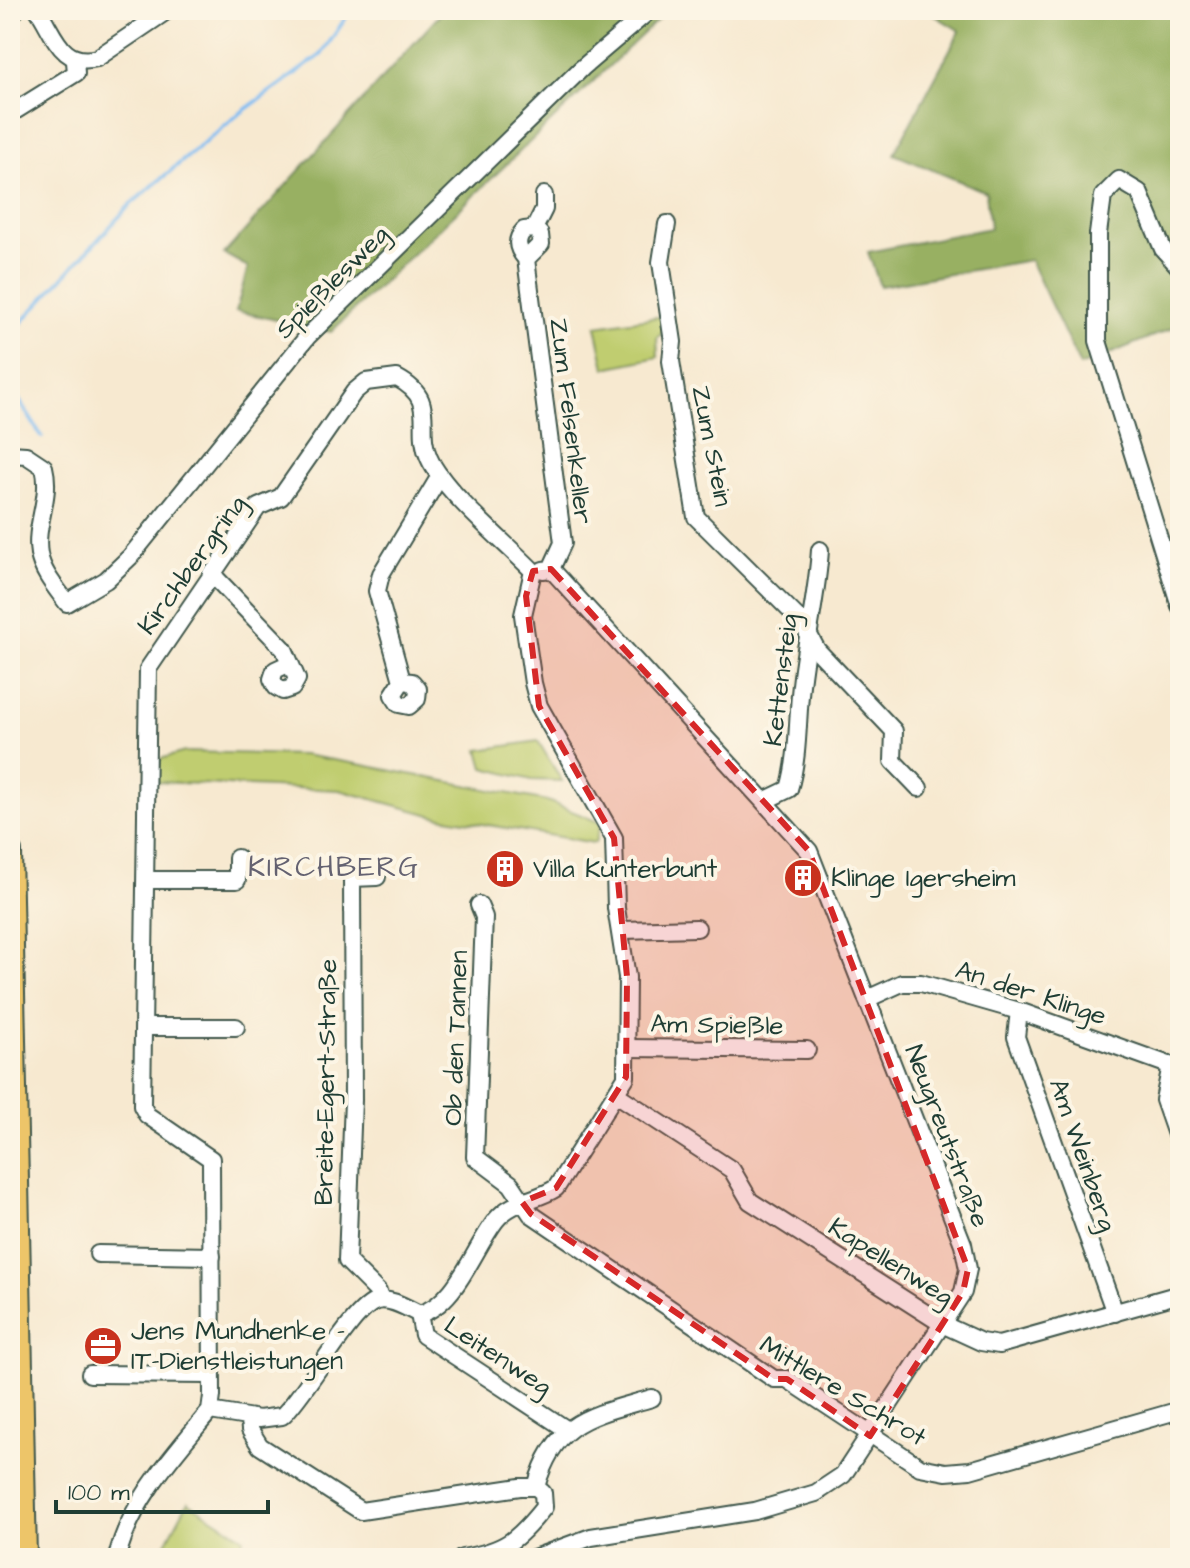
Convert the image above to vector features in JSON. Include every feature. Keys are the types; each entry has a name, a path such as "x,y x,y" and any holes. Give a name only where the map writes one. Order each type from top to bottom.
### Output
{"main road":[{"path":"10,852 25,1558"}],"street":[{"path":"38,10 64,53 75,61 97,58 168,10"},
{"name":"Spießlesweg","path":"10,454 26,455 44,467 49,488 39,553 46,574 67,603 106,580 130,557 308,336 582,68 650,10"},
{"path":"10,114 76,73 75,61"},
{"path":"1180,268 1163,249 1139,192 1119,180 1103,196 1098,234 1098,341 1180,606"},
{"name":"Zum Felsenkeller","path":"544,195 544,209 534,229 540,234 541,244 526,259 563,543 551,569"},
{"name":"Zum Stein","path":"667,224 661,262 673,342 671,361 696,517 802,622 817,650 894,731 893,761 919,788"},
{"name":"Kirchbergring","path":"210,1411 211,1159 147,1115 142,1106 148,669 258,507 281,497 354,392 366,382 397,378 417,394 425,409 427,456 440,476 533,571"},
{"path":"402,681 377,591 381,574 440,476"},
{"name":"Kettensteig","path":"766,800 789,789 794,774 820,550"},
{"path":"117,1558 120,1543 149,1491 210,1411 272,1419 293,1406 356,1316 379,1300 392,1301 419,1314 439,1306 497,1219 511,1205 540,1198 556,1188 626,1077 627,977 622,930 616,908 615,851 610,828 539,706 533,683 523,615 533,571 551,569"},
{"name":"Neugreutstraße","path":"534,1558 606,1534 785,1505 816,1493 843,1475 870,1436 944,1325 963,1292 968,1269 963,1244 809,851 766,800 551,569"},
{"path":"211,573 284,649 288,664"},
{"path":"146,880 237,880 237,858"},
{"name":"Breite-Egert-Straße","path":"377,877 352,878 353,1100 347,1261 378,1292 379,1300"},
{"name":"Ob den Tannen","path":"479,905 484,917 475,1157 511,1184 522,1202"},
{"path":"622,930 697,928"},
{"name":"An der Klinge","path":"867,999 902,983 921,983 1019,1011 1175,1067"},
{"name":"Am Weinberg","path":"1019,1011 1016,1037 1115,1313"},
{"path":"145,1027 236,1027"},
{"name":"Am Spießle","path":"626,1048 807,1050"},
{"path":"1175,1067 1164,1100 1180,1146"},
{"name":"Kapellenweg","path":"616,1094 732,1170 750,1201 944,1325 981,1342 999,1345 1180,1294"},
{"name":"Mittlere Schrot","path":"522,1202 531,1214 774,1379 787,1379 920,1467 946,1472 970,1470 1180,1410"},
{"path":"98,1254 212,1256"},
{"name":"Leitenweg","path":"419,1314 423,1335 566,1429"},
{"path":"90,1374 211,1375"},
{"path":"536,1487 542,1468 566,1429 652,1398"},
{"path":"249,1418 250,1430 260,1446 361,1511 536,1487 543,1493 544,1507 523,1535 481,1555 462,1558"}],"highlighted area":[{"path":"551,569 809,851 968,1269 963,1292 870,1436 787,1379 774,1379 531,1214 522,1202 556,1188 626,1077 627,977 614,838 539,706 526,596 533,571"}],"green space":[{"path":"444,10 668,10 331,332 236,311 248,267 224,254"},
{"path":"926,10 1180,10 1180,325 1080,366 1030,260 880,286 868,252 990,228 986,192 894,154 960,31"},
{"path":"665,316 664,331 657,338 658,357 605,368 596,326"},
{"path":"538,741 562,781 532,780 484,768 479,750"},
{"path":"185,752 303,755 363,765 547,801 601,823 595,843 435,816 339,790 157,782 160,759"},
{"path":"188,1502 244,1538 233,1558 158,1558"}],"waterway":[{"path":"42,437 12,389 11,360 20,324 131,204 235,117 321,55 351,10"}],"place":[{"name":"Villa Kunterbunt","path":"505,869"},
{"name":"Klinge Igersheim","path":"803,878"},
{"name":"Jens Mundhenke - IT-Dienstleistungen","path":"103,1346"}],"district":[{"name":"KIRCHBERG","path":"334,867"}]}
